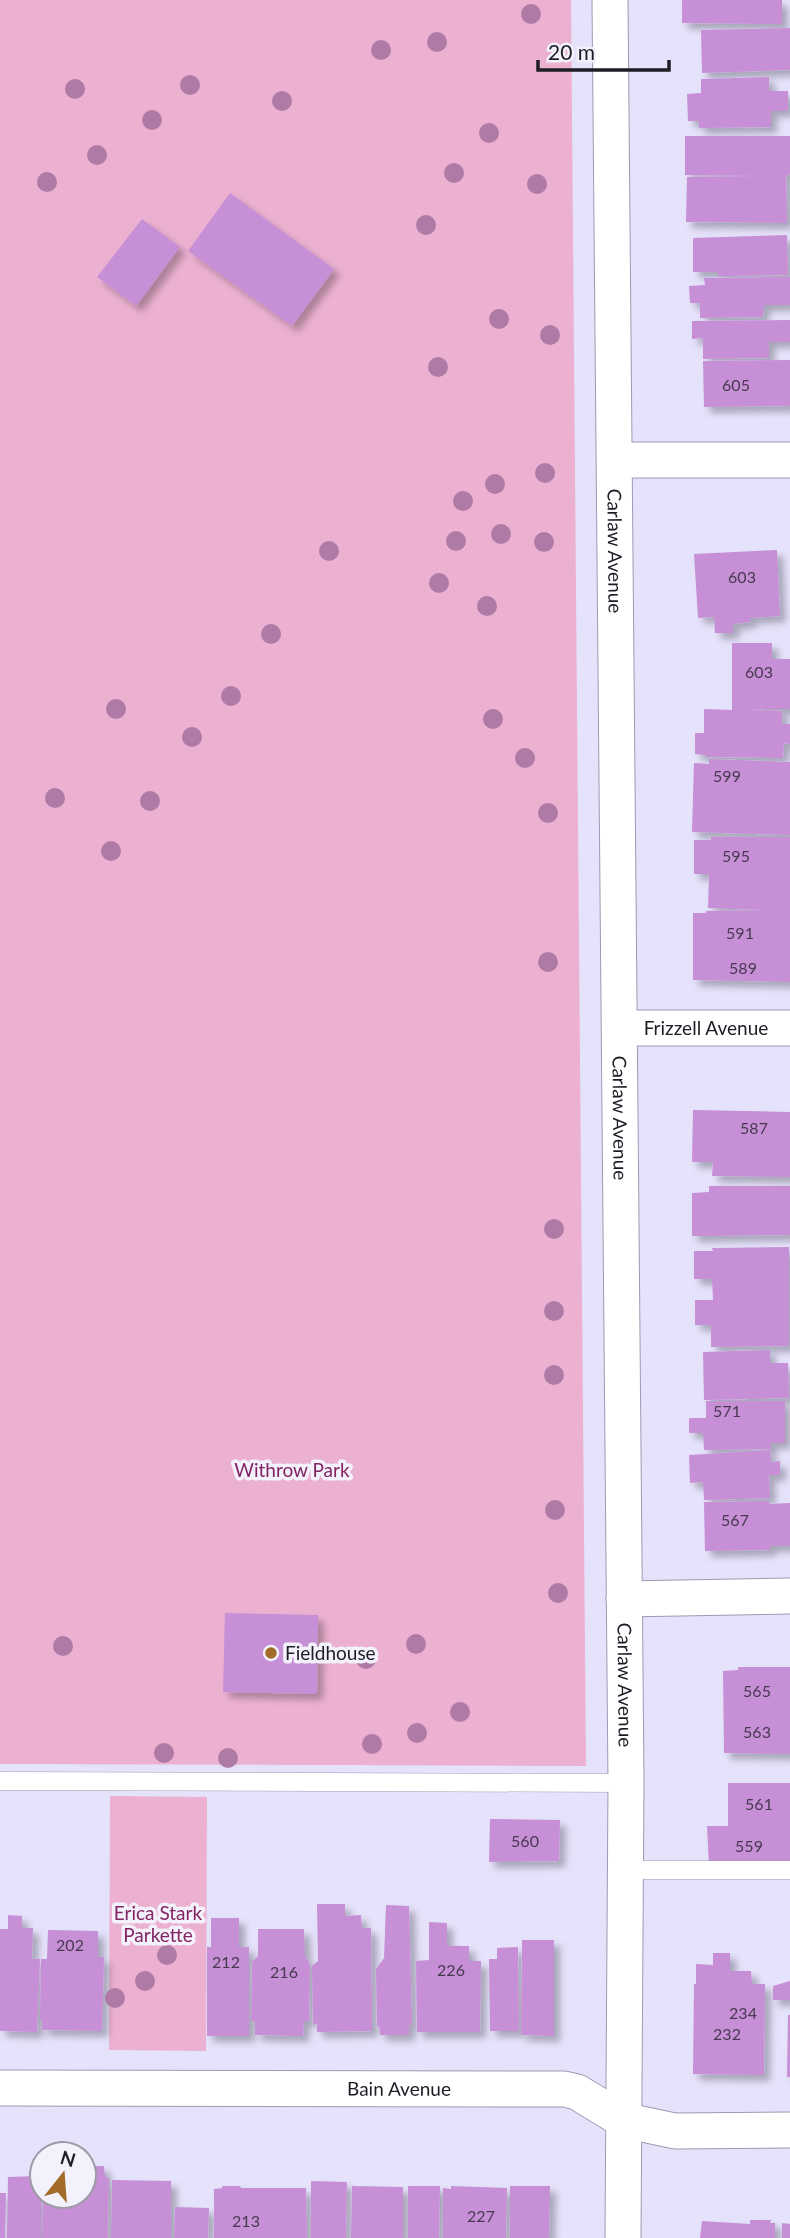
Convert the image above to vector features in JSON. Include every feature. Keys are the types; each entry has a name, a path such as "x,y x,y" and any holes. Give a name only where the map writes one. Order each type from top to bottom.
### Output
{"street":[{"name":"Carlaw Avenue","path":"610,0 627,1870 623,2238"},
{"path":"615,460 790,460"},
{"name":"Frizzell Avenue","path":"620,1028 790,1028"},
{"path":"624,1599 790,1595"},
{"name":"Bain Avenue","path":"0,2088 564,2089 577,2092 623,2120 675,2132 790,2130"}],"lane":[{"path":"0,1781 626,1783"},
{"path":"627,1870 790,1870"}],"green space":[{"name":"Withrow Park","path":"0,0 571,0 586,1766 0,1764"},
{"name":"Erica Stark Parkette","path":"110,1796 207,1797 206,2051 109,2050"}],"building":[{"path":"682,0 782,0 782,24 682,23"},
{"path":"790,28 790,70 702,73 701,30"},
{"path":"769,77 769,91 788,91 788,111 771,111 771,127 699,128 699,121 688,121 687,94 701,93 701,79"},
{"path":"685,136 790,136 790,174 786,176 787,223 686,222 687,177 765,176 685,175"},
{"path":"230,193 334,269 292,326 188,251"},
{"path":"142,219 180,247 136,306 97,277"},
{"path":"787,235 788,275 718,276 718,272 693,272 693,238"},
{"path":"790,277 790,305 764,305 763,317 700,318 700,303 690,303 689,286 705,285 704,278"},
{"path":"790,320 790,342 769,342 769,358 703,359 703,338 692,339 692,321"},
{"path":"790,360 790,406 704,407 703,361"},
{"path":"777,550 780,616 750,618 751,622 733,624 733,633 715,633 714,617 698,618 694,554"},
{"path":"732,643 772,643 772,659 790,659 790,709 748,709 782,711 782,724 790,724 790,744 784,743 783,758 706,757 695,754 695,733 704,733 704,709 732,710"},
{"path":"709,759 790,762 790,835 692,832 694,763 709,764"},
{"path":"711,837 790,837 790,982 693,980 693,913 767,910 708,908 709,874 694,874 694,840 711,840"},
{"path":"693,1110 790,1112 790,1177 712,1176 713,1162 692,1162"},
{"path":"709,1186 790,1186 790,1235 692,1236 692,1193 709,1192"},
{"path":"789,1247 789,1346 711,1347 711,1325 695,1325 695,1300 713,1300 712,1279 694,1279 694,1251 713,1251 712,1248"},
{"path":"770,1350 770,1363 788,1363 789,1398 704,1400 703,1352"},
{"path":"706,1401 785,1401 785,1443 771,1443 771,1449 704,1450 703,1433 689,1433 689,1418 706,1418"},
{"path":"770,1450 771,1462 780,1461 780,1475 769,1475 770,1498 704,1500 703,1482 690,1483 689,1455"},
{"path":"769,1501 769,1504 790,1503 790,1546 770,1546 770,1550 705,1551 704,1502"},
{"name":"Fieldhouse","path":"225,1613 318,1615 317,1694 223,1692"},
{"path":"738,1667 790,1667 790,1754 724,1753 723,1671 738,1670"},
{"path":"728,1783 790,1783 790,1866 709,1866 707,1826 728,1826"},
{"path":"490,1819 560,1820 559,1861 489,1862"},
{"path":"317,1904 345,1904 345,1916 361,1915 362,1928 371,1928 372,2031 317,2032 317,2024 313,2025 312,1966 318,1961"},
{"path":"386,1905 409,1906 412,2025 409,2025 409,2035 380,2035 377,2026 376,1969 384,1958"},
{"path":"8,1915 22,1916 22,1928 33,1928 32,1959 40,1959 37,2032 0,2031 0,1929 8,1929"},
{"path":"211,1918 239,1918 239,1947 249,1947 249,2036 207,2036 207,1947 211,1947"},
{"path":"429,1922 447,1923 447,1946 469,1946 469,1961 481,1961 480,2032 417,2032 416,1961 429,1960"},
{"path":"258,1929 304,1929 305,1956 310,1964 309,2021 304,2021 303,2036 255,2035 255,2021 251,2021 252,1962 258,1956"},
{"path":"48,1930 98,1931 98,1957 104,1957 102,2031 42,2030 41,1959 47,1959"},
{"path":"522,1940 554,1940 554,2036 521,2035"},
{"path":"518,1947 519,2031 490,2031 489,1959 497,1959 497,1948"},
{"path":"713,1953 730,1953 730,1971 751,1971 752,1984 765,1984 764,2075 693,2074 696,1964 713,1965"},
{"path":"790,1981 790,2000 773,2000 773,1986"},
{"path":"790,2015 790,2077 787,2077"},
{"path":"98,2166 104,2166 105,2177 109,2178 108,2238 42,2238 43,2210 98,2210"},
{"path":"28,2176 28,2210 41,2210 41,2238 7,2238 8,2177"},
{"path":"112,2180 171,2181 171,2238 111,2238"},
{"path":"311,2181 347,2182 346,2238 311,2238"},
{"path":"222,2186 306,2188 307,2238 214,2238 214,2189"},
{"path":"352,2186 403,2187 403,2238 351,2238"},
{"path":"408,2186 440,2186 439,2238 408,2238"},
{"path":"451,2186 507,2188 506,2238 443,2238 443,2188 451,2189"},
{"path":"510,2186 550,2186 549,2238 510,2238"},
{"path":"0,2193 6,2193 5,2238 0,2238"},
{"path":"175,2207 209,2208 208,2238 174,2238"},
{"path":"750,2220 771,2220 770,2223 775,2223 775,2238 700,2238 702,2221 750,2224"},
{"path":"782,2223 790,2224 790,2238 782,2238"}],"place":[{"name":"Fieldhouse","path":"271,1653"}]}
